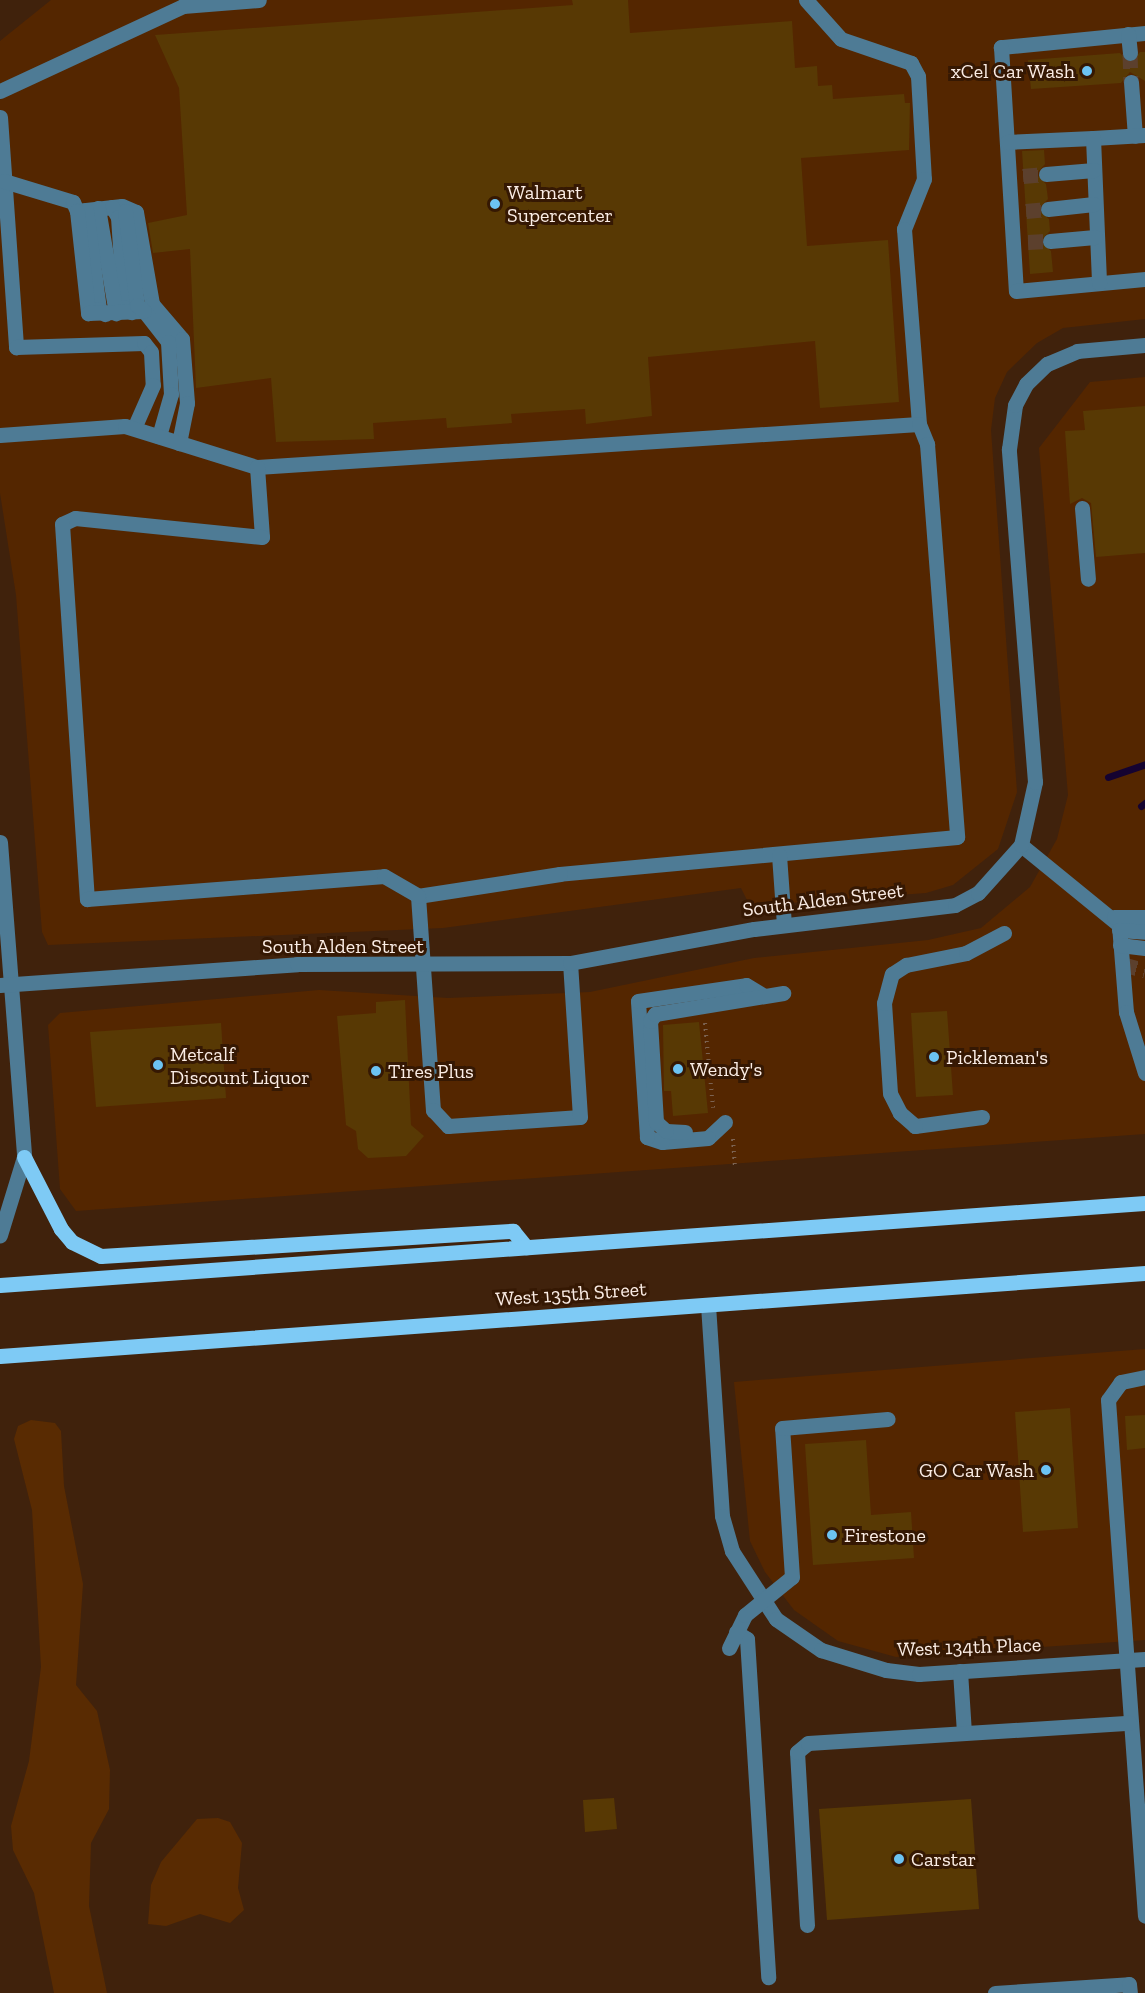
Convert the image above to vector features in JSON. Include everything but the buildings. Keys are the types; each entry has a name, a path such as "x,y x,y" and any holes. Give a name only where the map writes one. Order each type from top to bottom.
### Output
{"main road":[{"path":"24,1157 61,1229 72,1242 101,1256 513,1231 526,1247"},
{"path":"0,1285 1145,1203"},
{"name":"West 135th Street","path":"0,1356 1145,1273"}],"street":[{"path":"0,91 183,6 249,0"},
{"path":"257,467 262,537 75,518 62,524 87,899 384,876 418,896 560,874 957,837 927,444 919,424 904,229 924,179 918,76 911,63 841,39 806,0"},
{"path":"1145,33 1001,47 1007,142 1016,177 1021,243 1016,291 1145,279"},
{"path":"1128,34 1130,53"},
{"path":"1007,142 1140,136 1131,82"},
{"path":"0,117 16,347 144,343 151,352 153,385 135,428"},
{"path":"1093,138 1095,237 1099,283"},
{"path":"1046,174 1094,170"},
{"path":"4,181 129,218 137,305 124,313"},
{"path":"1048,209 1094,204"},
{"path":"99,208 124,313"},
{"path":"99,208 86,309 124,313 168,342 171,394 159,436"},
{"path":"99,208 136,212 142,233 152,304 182,339 187,403 179,443"},
{"path":"1050,241 1095,237"},
{"path":"1145,345 1077,351 1047,364 1026,384 1010,427 1035,782 1022,845 1145,958"},
{"path":"0,435 135,428 257,467 919,424"},
{"path":"1082,508 1088,579"},
{"path":"0,842 6,984 24,1157 0,1235"},
{"name":"South Alden Street","path":"6,984 297,964 422,966 570,963 784,925 955,905 978,893 1022,845"},
{"path":"779,855 784,925"},
{"path":"418,896 433,1110 448,1126 580,1117 570,963"},
{"path":"1119,936 1145,917"},
{"path":"1119,936 1145,932"},
{"path":"982,1117 915,1125 900,1113 890,1093 884,1003 892,974 906,965 966,953 1004,933"},
{"path":"1119,936 1145,948"},
{"path":"1119,936 1129,1029 1145,1073"},
{"path":"729,1124 708,1138 662,1142 647,1137 638,1001 746,984 764,996"},
{"path":"729,1124 712,1129 674,1134 660,1128 650,1021 663,1010 783,993"},
{"name":"West 134th Place","path":"708,1305 722,1516 732,1551 762,1602 776,1619 821,1650 856,1664 919,1674 1145,1659"},
{"path":"1145,1377 1121,1382 1108,1400 1145,1916"},
{"path":"729,1648 745,1615 792,1577 783,1428 888,1419"},
{"path":"736,1632 747,1639 768,1977"},
{"path":"960,1671 964,1734"},
{"path":"807,1925 797,1752 808,1743 1130,1724"},
{"path":"995,1993 1129,1984 1130,1993"}],"path":[{"path":"704,1016 713,1112"},
{"path":"729,1124 735,1168"}],"shaded area":[{"path":"51,0 1145,0 1145,319 1063,328 1037,343 1007,372 995,398 991,430 1017,792 998,849 953,885 926,893 750,906 741,888 443,928 48,945 42,932 16,595 0,493 0,41"},
{"path":"1145,377 1145,1134 76,1211 60,1189 48,1025 60,1013 319,990 448,998 590,992 754,958 928,940 981,928 1030,887 1057,839 1068,795 1039,448 1090,382"},
{"path":"1145,1349 1145,1640 896,1657 838,1641 794,1610 765,1572 750,1541 734,1382"},
{"path":"31,1420 55,1423 61,1431 64,1486 83,1584 76,1685 97,1711 110,1770 109,1809 91,1843 89,1906 107,1993 54,1993 34,1893 13,1850 11,1826 29,1761 41,1667 32,1510 14,1439 18,1426"},
{"path":"218,1818 230,1822 242,1843 238,1888 244,1910 230,1923 200,1914 166,1926 148,1924 151,1885 161,1862 197,1819"}],"waterway":[{"path":"1108,777 1145,764"},
{"path":"1141,806 1145,803"}],"tunnel":[{"path":"1130,53 1131,82"},
{"path":"1023,176 1046,174"},
{"path":"1026,211 1048,209"},
{"path":"1028,242 1050,241"},
{"path":"1122,964 1145,970"}],"place":[{"name":"xCel Car Wash","path":"1087,71"},
{"name":"Walmart Supercenter","path":"495,204"},
{"name":"Pickleman's","path":"934,1057"},
{"name":"Metcalf Discount Liquor","path":"158,1065"},
{"name":"Wendy's","path":"678,1069"},
{"name":"Tires Plus","path":"376,1071"},
{"name":"GO Car Wash","path":"1046,1470"},
{"name":"Firestone","path":"832,1535"},
{"name":"Carstar","path":"899,1859"}]}
